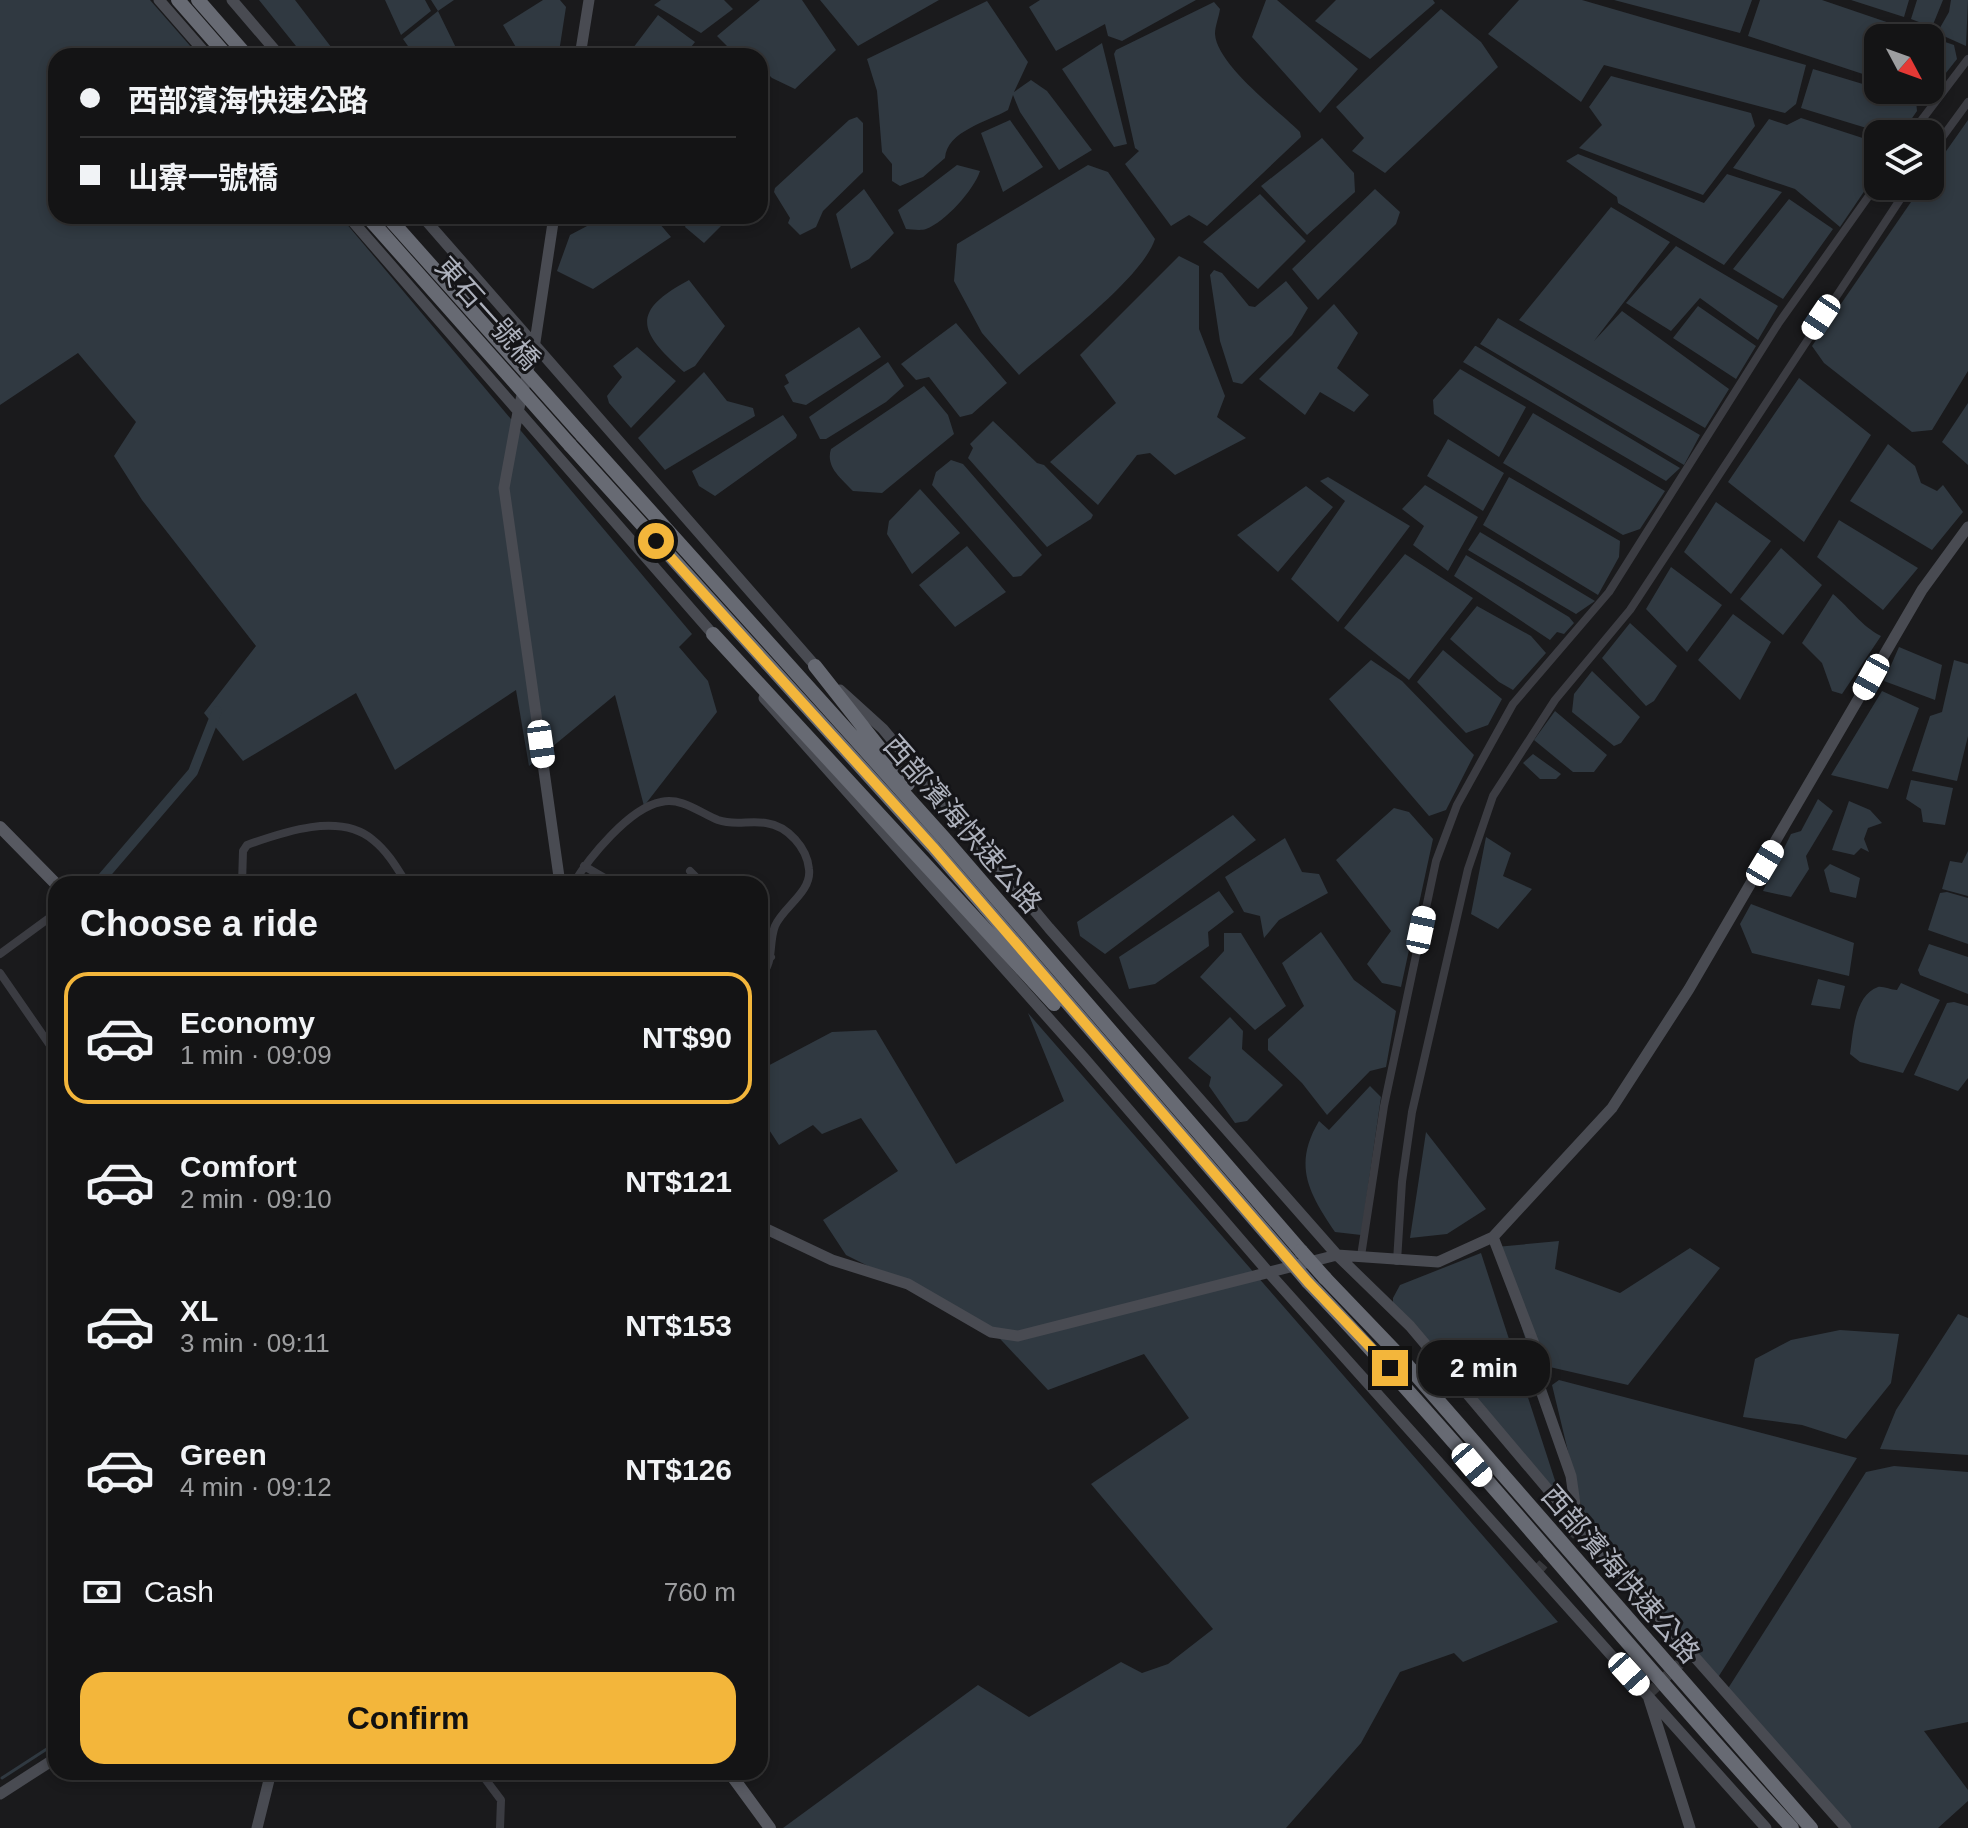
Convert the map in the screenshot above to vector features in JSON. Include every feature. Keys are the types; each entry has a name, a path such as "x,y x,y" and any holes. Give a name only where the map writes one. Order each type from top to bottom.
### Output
{"highway":[{"path":"178,0 220,48"},
{"path":"198,0 240,48"},
{"name":"東石一號橋","path":"374,224 576,440"},
{"name":"東石一號橋","path":"394,224 576,440"},
{"name":"西部濱海快速公路","path":"576,440 1164,1106 1395,1351 1811,1828"},
{"path":"713,634 1067,1019 1164,1106"},
{"path":"815,666 881,754 1073,976 1164,1106"},
{"name":"西部濱海快速公路","path":"1164,1106 1308,1282 1390,1368 1710,1739 1792,1828"}],"main road":[{"path":"0,827 48,876"},
{"path":"735,1780 770,1828"}],"street":[{"path":"159,0 201,48"},
{"path":"232,0 273,48"},
{"path":"581,48 589,0"},
{"path":"1922,120 1968,59"},
{"path":"1944,135 1968,102"},
{"path":"1363,1257 1374,1157 1390,1076 1436,861 1457,805 1513,704 1609,592 1778,324 1866,200"},
{"path":"1394,1261 1412,1112 1468,869 1493,796 1555,700 1630,610 1900,200"},
{"path":"355,224 713,634 778,716 1074,1046 1270,1274 1766,1828"},
{"path":"429,224 815,666 883,729 1049,928 1337,1255 1402,1318 1578,1525 1846,1828"},
{"path":"553,224 535,342 504,488 559,876"},
{"path":"768,1230 832,1260 908,1284 991,1332 1018,1336 1337,1255 1438,1262 1493,1237 1612,1108 1689,989 1922,590 1968,527"},
{"path":"578,876 596,850 640,812 662,801 691,807 735,825 767,823 780,827 794,837 805,854 810,872 807,884 775,927 768,962"},
{"path":"242,876 243,851 247,845 316,827 358,830 372,839 401,876"},
{"path":"584,866 601,876"},
{"path":"690,871 695,876"},
{"path":"0,954 48,919"},
{"path":"768,954 771,957"},
{"path":"0,973 48,1042"},
{"path":"1493,1237 1536,1349 1533,1368 1571,1476 1578,1525"},
{"path":"1648,1694 1690,1828"},
{"path":"1,1792 48,1763"},
{"path":"257,1828 269,1780"},
{"path":"486,1780 501,1800 500,1828"}],"shaded area":[{"path":"0,0 150,0 192,48 48,48 48,224 347,224 692,634 679,647 708,681 717,712 644,806 615,695 529,766 516,690 395,770 356,693 243,761 204,713 256,646 142,500 114,456 136,422 78,353 0,405"},
{"path":"259,0 295,0 332,48 298,48"},
{"path":"385,0 425,0 431,11 401,35"},
{"path":"431,0 454,0 438,11"},
{"path":"543,0 560,0 566,7 560,48 516,48 503,25"},
{"path":"661,0 724,0 733,9 701,33 654,5"},
{"path":"760,0 802,0 836,50 795,89 768,74 768,48 729,48 717,36"},
{"path":"820,0 939,0 858,46"},
{"path":"1040,0 1196,0 1122,41 1108,36 1105,24 1056,51 1029,7"},
{"path":"1266,0 1277,0 1358,69 1320,113 1252,37"},
{"path":"1336,0 1433,0 1435,3 1370,59 1315,21"},
{"path":"1519,0 1582,0 1806,65 1796,104 1785,113 1604,65 1581,102 1488,34"},
{"path":"1614,0 1752,0 1740,33"},
{"path":"1760,0 1822,0 1892,24 1864,24 1864,74 1748,36"},
{"path":"1851,0 1909,0 1904,17"},
{"path":"1917,0 1943,0 1933,24 1911,19"},
{"path":"1951,0 1968,0 1966,46 1944,36 1942,24"},
{"path":"987,1 1028,62 1014,92 1031,80 1047,91 1092,150 1059,170 1020,112 1013,95 1008,110 960,134 947,149 945,158 923,177 900,186 892,181 892,164 882,152 877,91 867,59"},
{"path":"1214,2 1220,9 1215,34 1226,59 1300,132 1301,137 1207,226 1189,215 1171,226 1125,164 1139,151 1135,148 1114,54 1116,50"},
{"path":"1441,9 1481,42 1498,67 1385,173 1352,151 1364,138 1336,107"},
{"path":"438,11 456,48 409,48 403,39"},
{"path":"658,15 695,42 690,48 633,48"},
{"path":"1944,42 1954,45 1957,59 1944,75"},
{"path":"1102,43 1127,144 1114,147 1062,69"},
{"path":"1813,69 1864,84 1864,104 1916,104 1917,111 1911,120 1864,120 1864,127 1801,108"},
{"path":"1611,76 1751,113 1755,126 1703,195 1579,148 1602,125 1589,107"},
{"path":"857,117 863,123 863,172 823,211 816,227 800,235 788,223 790,218 774,192 775,188 849,120"},
{"path":"1801,118 1864,138 1864,192 1840,227 1795,189 1733,168 1769,119 1787,125"},
{"path":"1010,120 1043,167 1003,192 981,133"},
{"path":"1968,120 1968,371 1932,430 1912,432 1824,363 1812,346 1912,200 1944,200 1944,154"},
{"path":"1322,138 1354,173 1355,192 1307,235 1261,186"},
{"path":"1578,154 1704,203 1727,174 1782,192 1724,265 1618,203 1617,197 1566,161"},
{"path":"957,165 980,171 965,196 934,225 924,230 906,229 898,210"},
{"path":"1088,165 1108,172 1155,239 1147,255 1115,292 1019,375 982,333 954,281 957,244"},
{"path":"864,189 894,233 869,259 851,269 836,214"},
{"path":"1375,189 1400,212 1396,224 1318,300 1292,269"},
{"path":"1260,194 1306,241 1258,289 1203,242"},
{"path":"1789,199 1833,229 1783,299 1733,269"},
{"path":"1611,207 1670,242 1594,341 1622,311 1729,389 1705,428 1519,320"},
{"path":"591,224 660,224 671,237 593,289 557,271 570,235"},
{"path":"686,224 723,224 704,243 685,227"},
{"path":"1676,246 1778,306 1758,340 1700,298 1671,331 1626,303"},
{"path":"1179,256 1199,266 1199,329 1225,396 1217,417 1246,438 1175,475 1150,453 1137,455 1098,505 1050,462 1116,403 1080,355"},
{"path":"1214,270 1222,273 1249,306 1255,307 1286,281 1308,308 1292,335 1242,384 1233,382 1220,341 1210,275"},
{"path":"689,280 725,326 695,366 684,372 657,345 647,323 649,313 657,302"},
{"path":"1334,304 1358,333 1337,368 1369,395 1354,412 1320,392 1305,415 1259,379"},
{"path":"1698,306 1756,346 1736,379 1673,338"},
{"path":"1498,318 1700,435 1684,465 1480,344"},
{"path":"956,323 1007,383 972,414 960,417 929,377 916,380 901,364"},
{"path":"859,327 881,357 806,405 793,402 784,386 789,383 785,375"},
{"path":"1475,346 1680,468 1666,481 1463,362"},
{"path":"637,347 676,381 631,428 609,403 607,396 622,377 613,366"},
{"path":"888,362 904,386 886,402 826,439 820,439 809,417"},
{"path":"1460,369 1526,407 1499,457 1434,414 1433,400"},
{"path":"704,372 727,401 753,408 755,416 665,470 638,438"},
{"path":"1799,378 1871,435 1804,542 1728,482"},
{"path":"924,386 948,415 954,434 882,493 853,491 832,467 831,449"},
{"path":"1968,403 1968,465 1942,442"},
{"path":"1533,413 1665,491 1640,529 1623,535 1503,463"},
{"path":"783,415 796,438 715,496 699,486 692,471"},
{"path":"993,421 1037,463 1044,465 1093,515 1091,519 1047,547 968,458 973,448 970,444"},
{"path":"1448,439 1504,473 1483,511 1427,476"},
{"path":"1888,444 1915,466 1921,483 1937,491 1943,485 1963,512 1932,550 1850,501"},
{"path":"951,460 963,464 1042,555 1021,576 1013,577 932,485 936,472"},
{"path":"1328,477 1410,526 1338,622 1291,579 1345,501 1320,481"},
{"path":"1509,477 1620,541 1619,557 1598,595 1483,525"},
{"path":"1425,485 1478,517 1448,571 1413,545 1424,526 1402,509"},
{"path":"1306,486 1333,507 1278,572 1237,535"},
{"path":"920,489 960,533 912,574 887,534 889,521"},
{"path":"1716,502 1771,541 1731,594 1684,552"},
{"path":"1839,520 1918,568 1883,610 1817,557"},
{"path":"1480,532 1595,601 1576,614 1468,550"},
{"path":"967,546 1006,592 955,627 919,585"},
{"path":"1781,548 1822,585 1783,635 1740,599"},
{"path":"1405,554 1473,598 1409,680 1344,628"},
{"path":"1466,555 1569,617 1574,623 1564,634 1557,632 1550,640 1454,576"},
{"path":"1671,567 1722,605 1687,652 1646,609"},
{"path":"1833,594 1861,622 1881,636 1842,694 1832,691 1822,663 1802,643"},
{"path":"1477,606 1531,636 1546,653 1513,690 1499,682 1450,639"},
{"path":"1733,614 1771,642 1740,700 1698,660"},
{"path":"1630,623 1677,666 1654,701 1646,706 1602,658"},
{"path":"1899,647 1942,665 1935,700 1884,681"},
{"path":"1443,650 1502,699 1488,725 1466,733 1417,682"},
{"path":"1371,660 1402,681 1474,755 1446,810 1429,816 1329,699"},
{"path":"1954,660 1968,664 1968,736 1957,781 1912,771 1930,716 1942,712"},
{"path":"1592,671 1640,717 1621,743 1614,746 1572,712 1574,694"},
{"path":"1882,691 1919,708 1888,789 1831,775"},
{"path":"1555,711 1607,755 1594,772 1573,772 1534,740"},
{"path":"1533,754 1561,774 1556,779 1540,779 1523,763"},
{"path":"1911,780 1953,788 1945,825 1923,822 1921,809 1906,799"},
{"path":"1818,799 1833,811 1806,856 1809,869 1791,897 1763,891 1791,834 1801,831"},
{"path":"1849,801 1870,810 1882,823 1868,828 1864,839 1869,852 1861,848 1854,855 1832,850"},
{"path":"1394,808 1409,812 1433,839 1401,987 1382,983 1367,964 1391,931 1336,860"},
{"path":"1233,815 1256,840 1105,954 1080,936 1077,922"},
{"path":"1486,837 1511,853 1503,876 1532,889 1498,929 1471,914"},
{"path":"1285,838 1302,872 1319,874 1328,893 1279,920 1264,938 1260,916 1244,912 1225,877"},
{"path":"1968,851 1968,896 1942,889 1950,861 1962,863"},
{"path":"1830,864 1860,878 1856,898 1830,892 1824,870"},
{"path":"1219,891 1234,912 1208,932 1209,946 1155,984 1129,989 1119,957"},
{"path":"1940,893 1968,898 1968,944 1928,930"},
{"path":"1751,904 1854,943 1849,976 1752,953 1740,924"},
{"path":"1321,932 1354,980 1396,1011 1386,1067 1370,1071 1327,1115 1302,1083 1268,1050 1268,1039 1304,1006 1282,963"},
{"path":"1224,933 1241,933 1286,1006 1255,1030 1200,977 1224,951"},
{"path":"1929,944 1968,957 1968,994 1920,975 1918,970"},
{"path":"1818,979 1845,986 1840,1009 1811,1005"},
{"path":"1901,983 1940,1000 1903,1073 1860,1062 1850,1054 1856,1016 1864,998 1878,987 1897,990"},
{"path":"1947,1003 1968,1006 1968,1078 1958,1091 1914,1075"},
{"path":"1028,1013 1558,1622 1463,1662 1454,1653 1400,1672 1361,1743 1286,1828 783,1828 978,1685 1029,1717 1121,1662 1142,1673 1168,1664 1213,1629 1091,1484 1189,1418 1144,1354 1048,1390 988,1326 846,1255 823,1220 898,1171 861,1118 822,1134 813,1125 779,1145 768,1128 768,1066 832,1032 876,1030 956,1164 1064,1101"},
{"path":"1230,1017 1243,1031 1242,1049 1283,1085 1247,1121 1235,1123 1209,1086 1211,1077 1188,1058"},
{"path":"1370,1086 1381,1097 1361,1235 1335,1232 1311,1191 1307,1178 1307,1151 1319,1121 1329,1130"},
{"path":"1426,1132 1486,1209 1447,1234 1410,1238"},
{"path":"1559,1241 1555,1269 1620,1293 1690,1248 1720,1268 1628,1385 1541,1365 1531,1356 1496,1247"},
{"path":"1481,1253 1562,1502 1393,1309 1393,1298 1400,1285"},
{"path":"1958,1314 1968,1318 1968,1455 1880,1449 1896,1410"},
{"path":"1840,1330 1899,1334 1891,1383 1846,1439 1802,1425 1743,1417 1755,1359 1791,1340"},
{"path":"1559,1380 1857,1458 1717,1679 1587,1530 1552,1385"},
{"path":"1894,1466 1968,1472 1968,1722 1924,1731 1968,1790 1968,1801 1938,1828 1848,1828 1727,1690 1866,1472"}],"waterway":[{"path":"104,876 193,772 217,711"},
{"path":"2,1778 48,1748"}],"tunnel":[{"path":"1536,1572 1578,1525"},
{"path":"1648,1694 1692,1652"}],"route":[{"path":"656,541 933,847 1060,998 1308,1282 1390,1368"}]}
